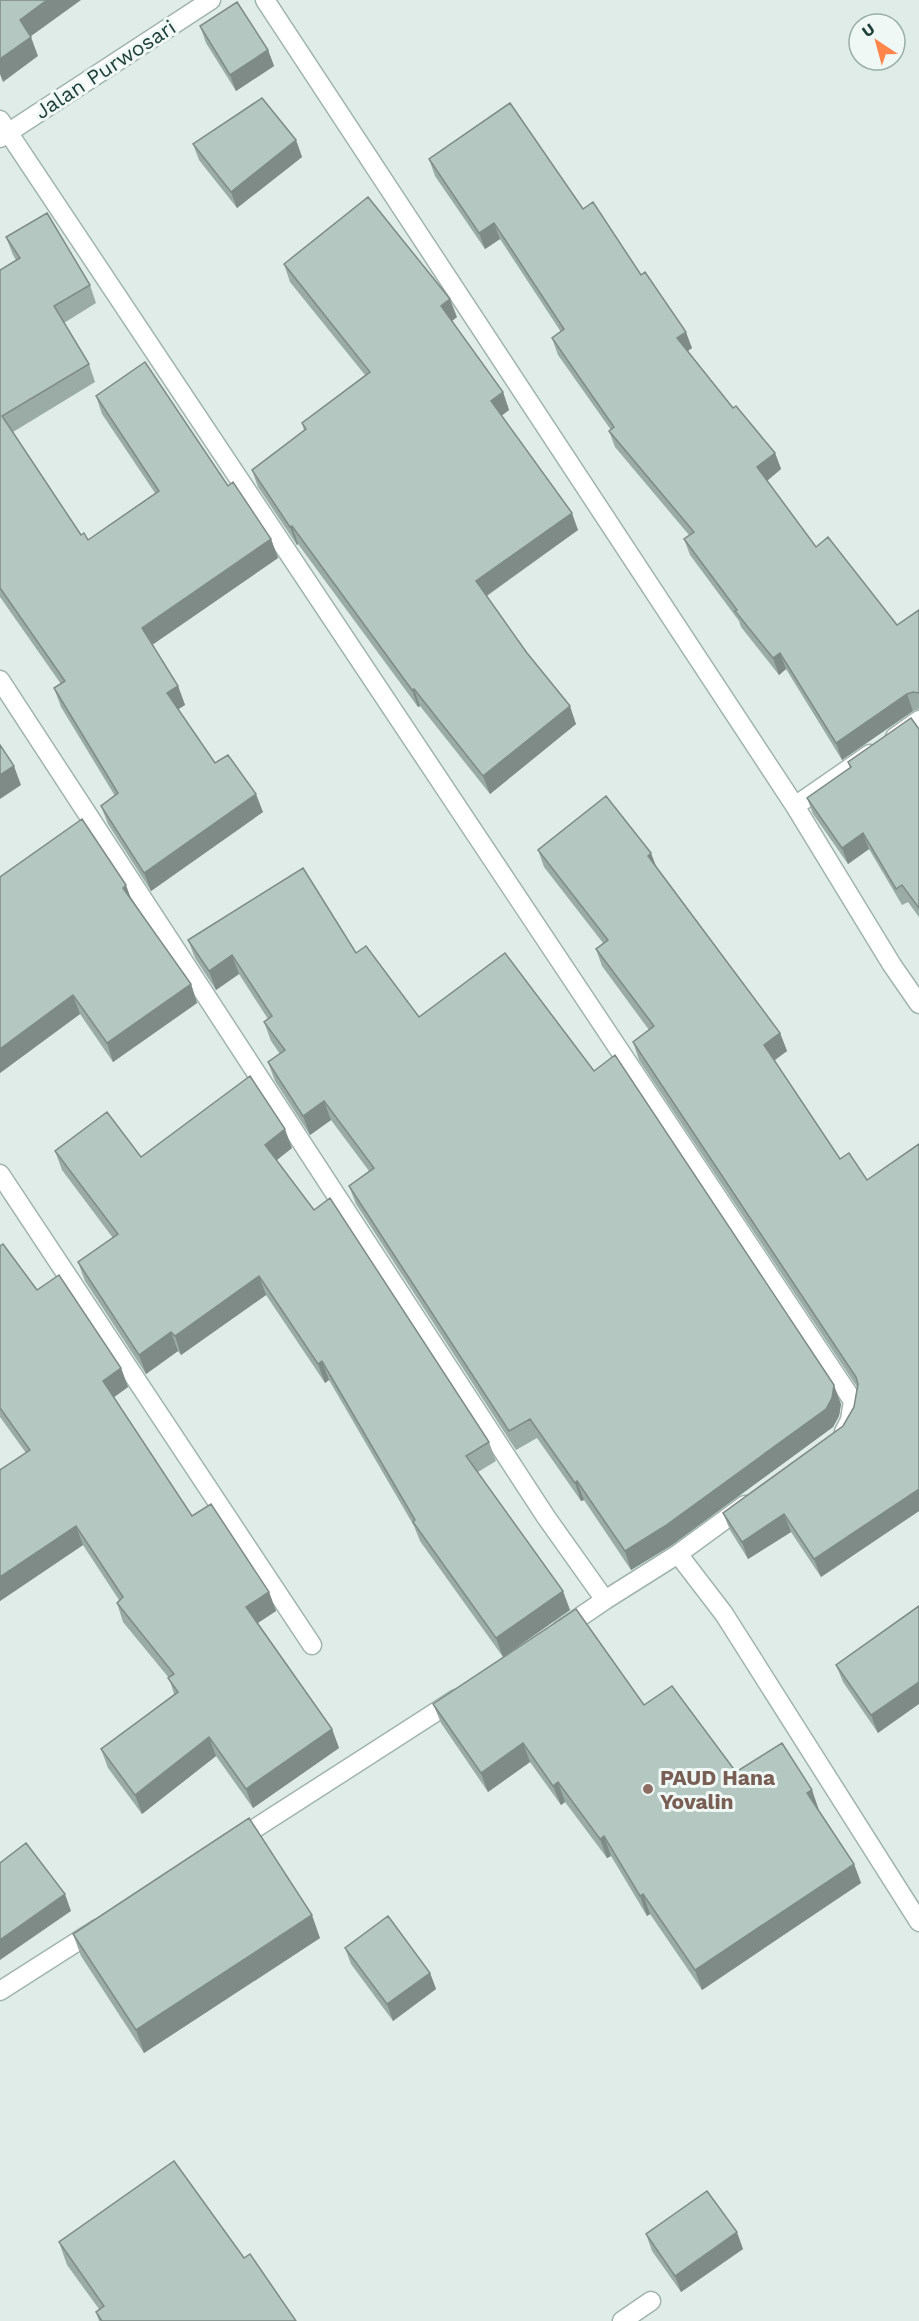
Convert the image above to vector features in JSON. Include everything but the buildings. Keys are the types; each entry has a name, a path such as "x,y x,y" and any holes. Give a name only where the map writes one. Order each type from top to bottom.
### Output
{"street":[{"name":"Jalan Purwosari","path":"3,130 211,0"},
{"path":"265,0 795,806 892,965 919,1004"},
{"path":"3,130 853,1401 850,1420 842,1434 832,1442"},
{"path":"0,680 546,1517 605,1600"},
{"path":"795,806 919,720"},
{"path":"0,1174 312,1645"},
{"path":"549,1639 678,1554 755,1498"},
{"path":"678,1554 724,1614 919,1922"},
{"path":"223,1849 472,1689"},
{"path":"0,1991 115,1917"},
{"path":"622,2321 651,2301"}],"place":[{"name":"PAUD Hana Yovalin","path":"648,1789"}]}
